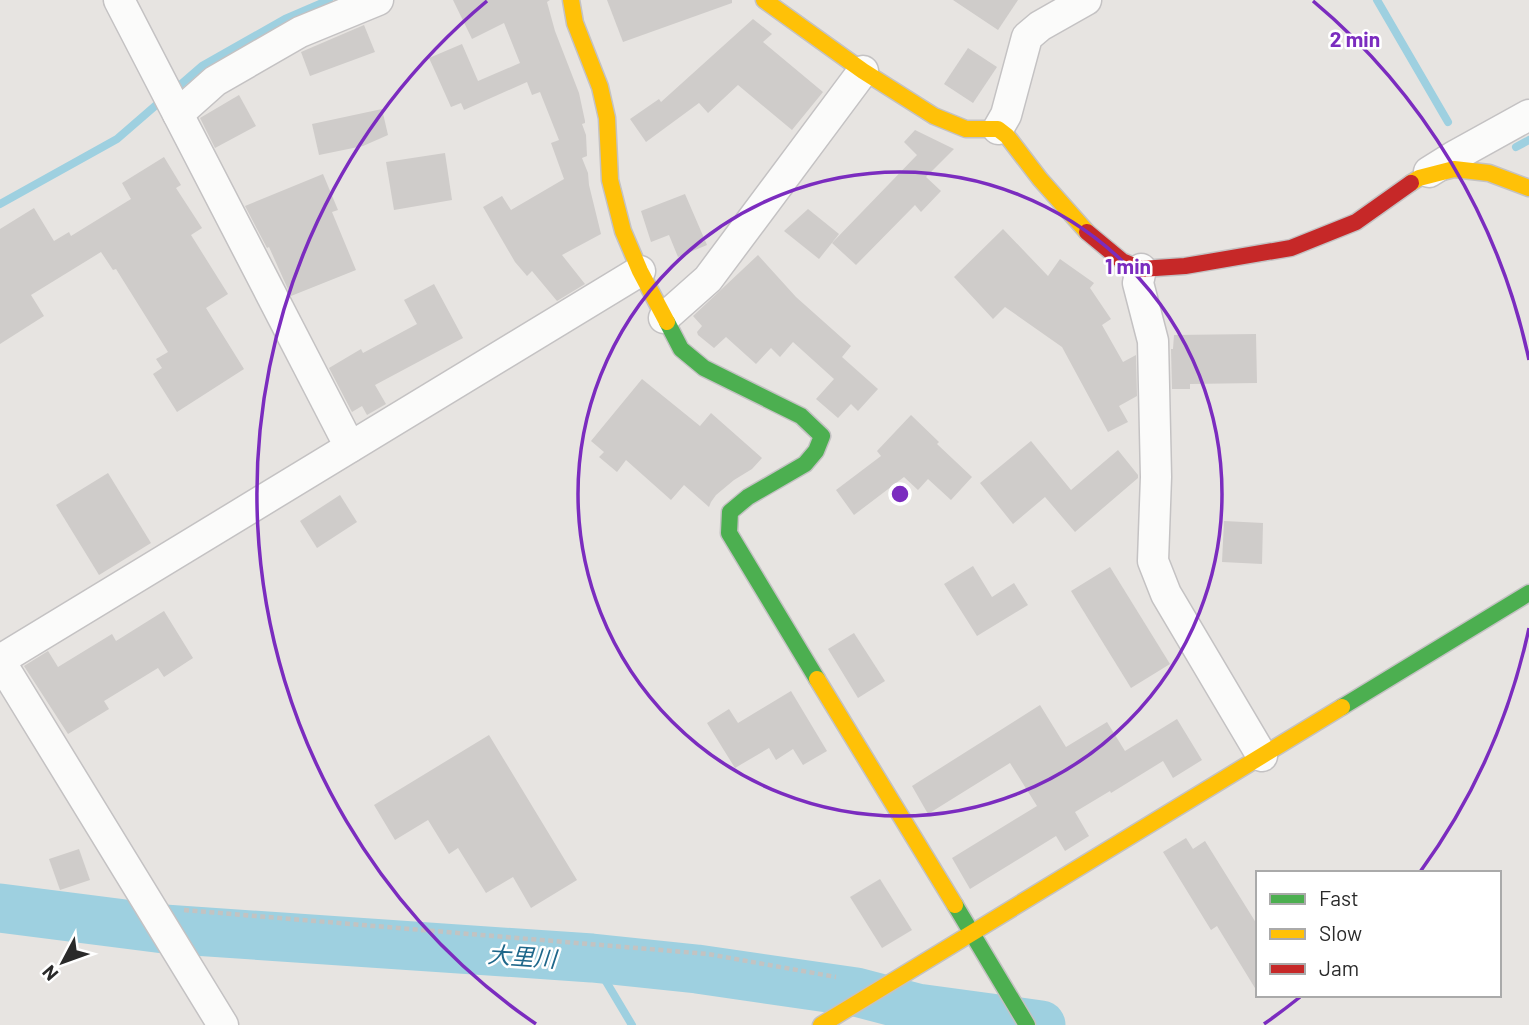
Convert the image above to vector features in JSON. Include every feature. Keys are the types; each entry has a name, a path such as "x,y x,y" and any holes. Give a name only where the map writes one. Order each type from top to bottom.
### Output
{"street":[{"path":"119,0 350,447"},
{"path":"178,114 215,80 300,32 378,0"},
{"path":"570,0 575,23 600,87 607,118 610,180 623,231 640,271 681,349 704,368 801,416 822,436 816,451 805,464 748,497 730,512 729,533 1027,1025"},
{"path":"764,0 863,71 934,116 966,129 998,129 1007,136 1082,228 1122,261 1141,269 1185,266 1292,248 1356,222 1453,157 1529,116"},
{"path":"998,129 1006,115 1027,37 1087,0"},
{"path":"664,318 708,279 863,71"},
{"path":"1419,178 1454,169 1489,173 1529,188"},
{"path":"1141,269 1138,283 1153,341 1156,477 1153,561 1166,594 1262,756"},
{"path":"223,1025 0,660 640,271"},
{"path":"821,1025 1529,593"}],"path":[{"path":"151,907 709,954 885,985"}],"building":[{"path":"453,0 550,0 547,2 555,31 579,93 585,121 582,124 586,135 587,156 582,158 588,173 601,234 562,255 585,284 557,301 532,271 527,276 515,262 483,207 502,196 511,210 564,179 551,143 559,140 540,92 532,95 527,82 464,110 461,103 451,107 429,58 462,44 478,81 520,63 504,23 472,39"},
{"path":"607,0 732,0 732,3 623,42"},
{"path":"953,0 1018,0 998,30"},
{"path":"753,19 772,34 763,42 823,92 792,130 738,85 708,113 699,103 646,142 630,119 659,99 661,102"},
{"path":"364,25 375,52 310,76 301,52"},
{"path":"968,48 997,67 973,103 944,84"},
{"path":"239,95 256,126 215,148 200,118"},
{"path":"382,109 388,135 363,146 319,155 312,124"},
{"path":"915,130 954,149 926,177 941,191 921,212 915,205 856,265 832,243 917,155 904,142"},
{"path":"445,153 452,200 394,210 386,162"},
{"path":"164,157 181,185 176,188 202,228 191,235 228,294 206,308 244,369 177,412 153,374 162,368 156,359 168,352 116,269 113,270 101,252 31,295 44,316 0,344 0,229 34,208 54,241 69,232 71,236 131,199 122,183"},
{"path":"323,174 338,210 332,212 356,270 291,296 269,247 267,248 245,206"},
{"path":"685,194 707,245 678,257 669,235 651,242 641,211"},
{"path":"808,209 839,234 819,259 784,231"},
{"path":"1003,229 1048,276 1060,259 1094,283 1090,288 1111,319 1102,325 1123,362 1136,355 1137,396 1119,406 1128,422 1108,432 1062,347 1005,307 993,319 954,277"},
{"path":"758,255 796,297 851,346 842,357 878,389 858,411 851,404 838,418 816,399 834,379 793,342 780,357 771,348 756,364 726,337 714,348 698,335 697,332 702,326 693,316"},
{"path":"434,284 463,338 375,385 386,404 367,415 362,406 352,412 329,368 361,349 363,353 417,324 404,300"},
{"path":"1256,334 1257,383 1190,384 1190,389 1172,389 1171,349 1174,335"},
{"path":"642,379 700,426 711,413 762,458 752,469 716,495 709,507 684,485 671,500 626,460 617,472 599,457 604,452 591,441"},
{"path":"911,415 972,477 951,500 928,479 918,490 904,477 854,515 836,490 881,456 877,451"},
{"path":"1031,441 1071,490 1118,450 1138,478 1075,532 1045,497 1013,524 980,483"},
{"path":"108,473 151,543 99,575 56,505"},
{"path":"340,495 357,522 317,548 300,521"},
{"path":"1224,521 1263,523 1262,564 1222,562"},
{"path":"973,566 992,597 1014,583 1028,605 977,636 944,584"},
{"path":"1110,567 1170,664 1131,688 1071,591"},
{"path":"164,611 193,658 164,677 158,668 104,701 109,709 68,734 24,666 48,651 58,667 112,634 116,641"},
{"path":"854,633 885,681 858,698 828,649"},
{"path":"791,691 827,751 803,765 793,749 776,760 769,748 735,768 707,723 729,709 738,723"},
{"path":"1040,705 1066,747 1107,722 1125,751 1177,719 1202,760 1173,778 1163,761 1075,812 1089,836 1065,851 1056,836 970,889 952,858 1037,806 1010,763 928,814 912,786"},
{"path":"489,735 577,880 531,908 513,877 486,893 458,848 449,854 428,820 395,840 374,805"},
{"path":"1186,838 1193,849 1205,841 1256,923 1256,990 1217,926 1211,930 1163,852"},
{"path":"79,849 90,880 60,890 49,859"},
{"path":"880,879 912,930 882,948 850,897"}],"waterway":[{"path":"172,92 202,66 285,19 329,0"},
{"path":"1377,0 1448,122"},
{"path":"0,204 117,139 162,100"},
{"path":"1516,147 1529,140"},
{"name":"大里川","path":"0,908 164,929 592,958 697,969 856,992 917,1008 1041,1025"},
{"path":"592,958 632,1025"}],"traffic: fast":[{"path":"667,322 681,349 704,368 801,416 822,436 816,451 805,464 748,497 730,512 729,533 817,679"},
{"path":"1342,707 1529,593"},
{"path":"955,905 1027,1025"}],"traffic: slow":[{"path":"571,0 575,23 600,87 607,118 610,180 623,231 640,271 667,322"},
{"path":"764,0 863,71 934,116 966,129 998,129 1007,136 1040,179 1087,232"},
{"path":"1411,183 1419,178 1454,169 1489,173 1529,188"},
{"path":"817,679 955,905"},
{"path":"821,1025 1342,707"}],"traffic: jam":[{"path":"1087,232 1122,261 1141,269 1185,266 1291,248 1356,222 1411,183"}]}
